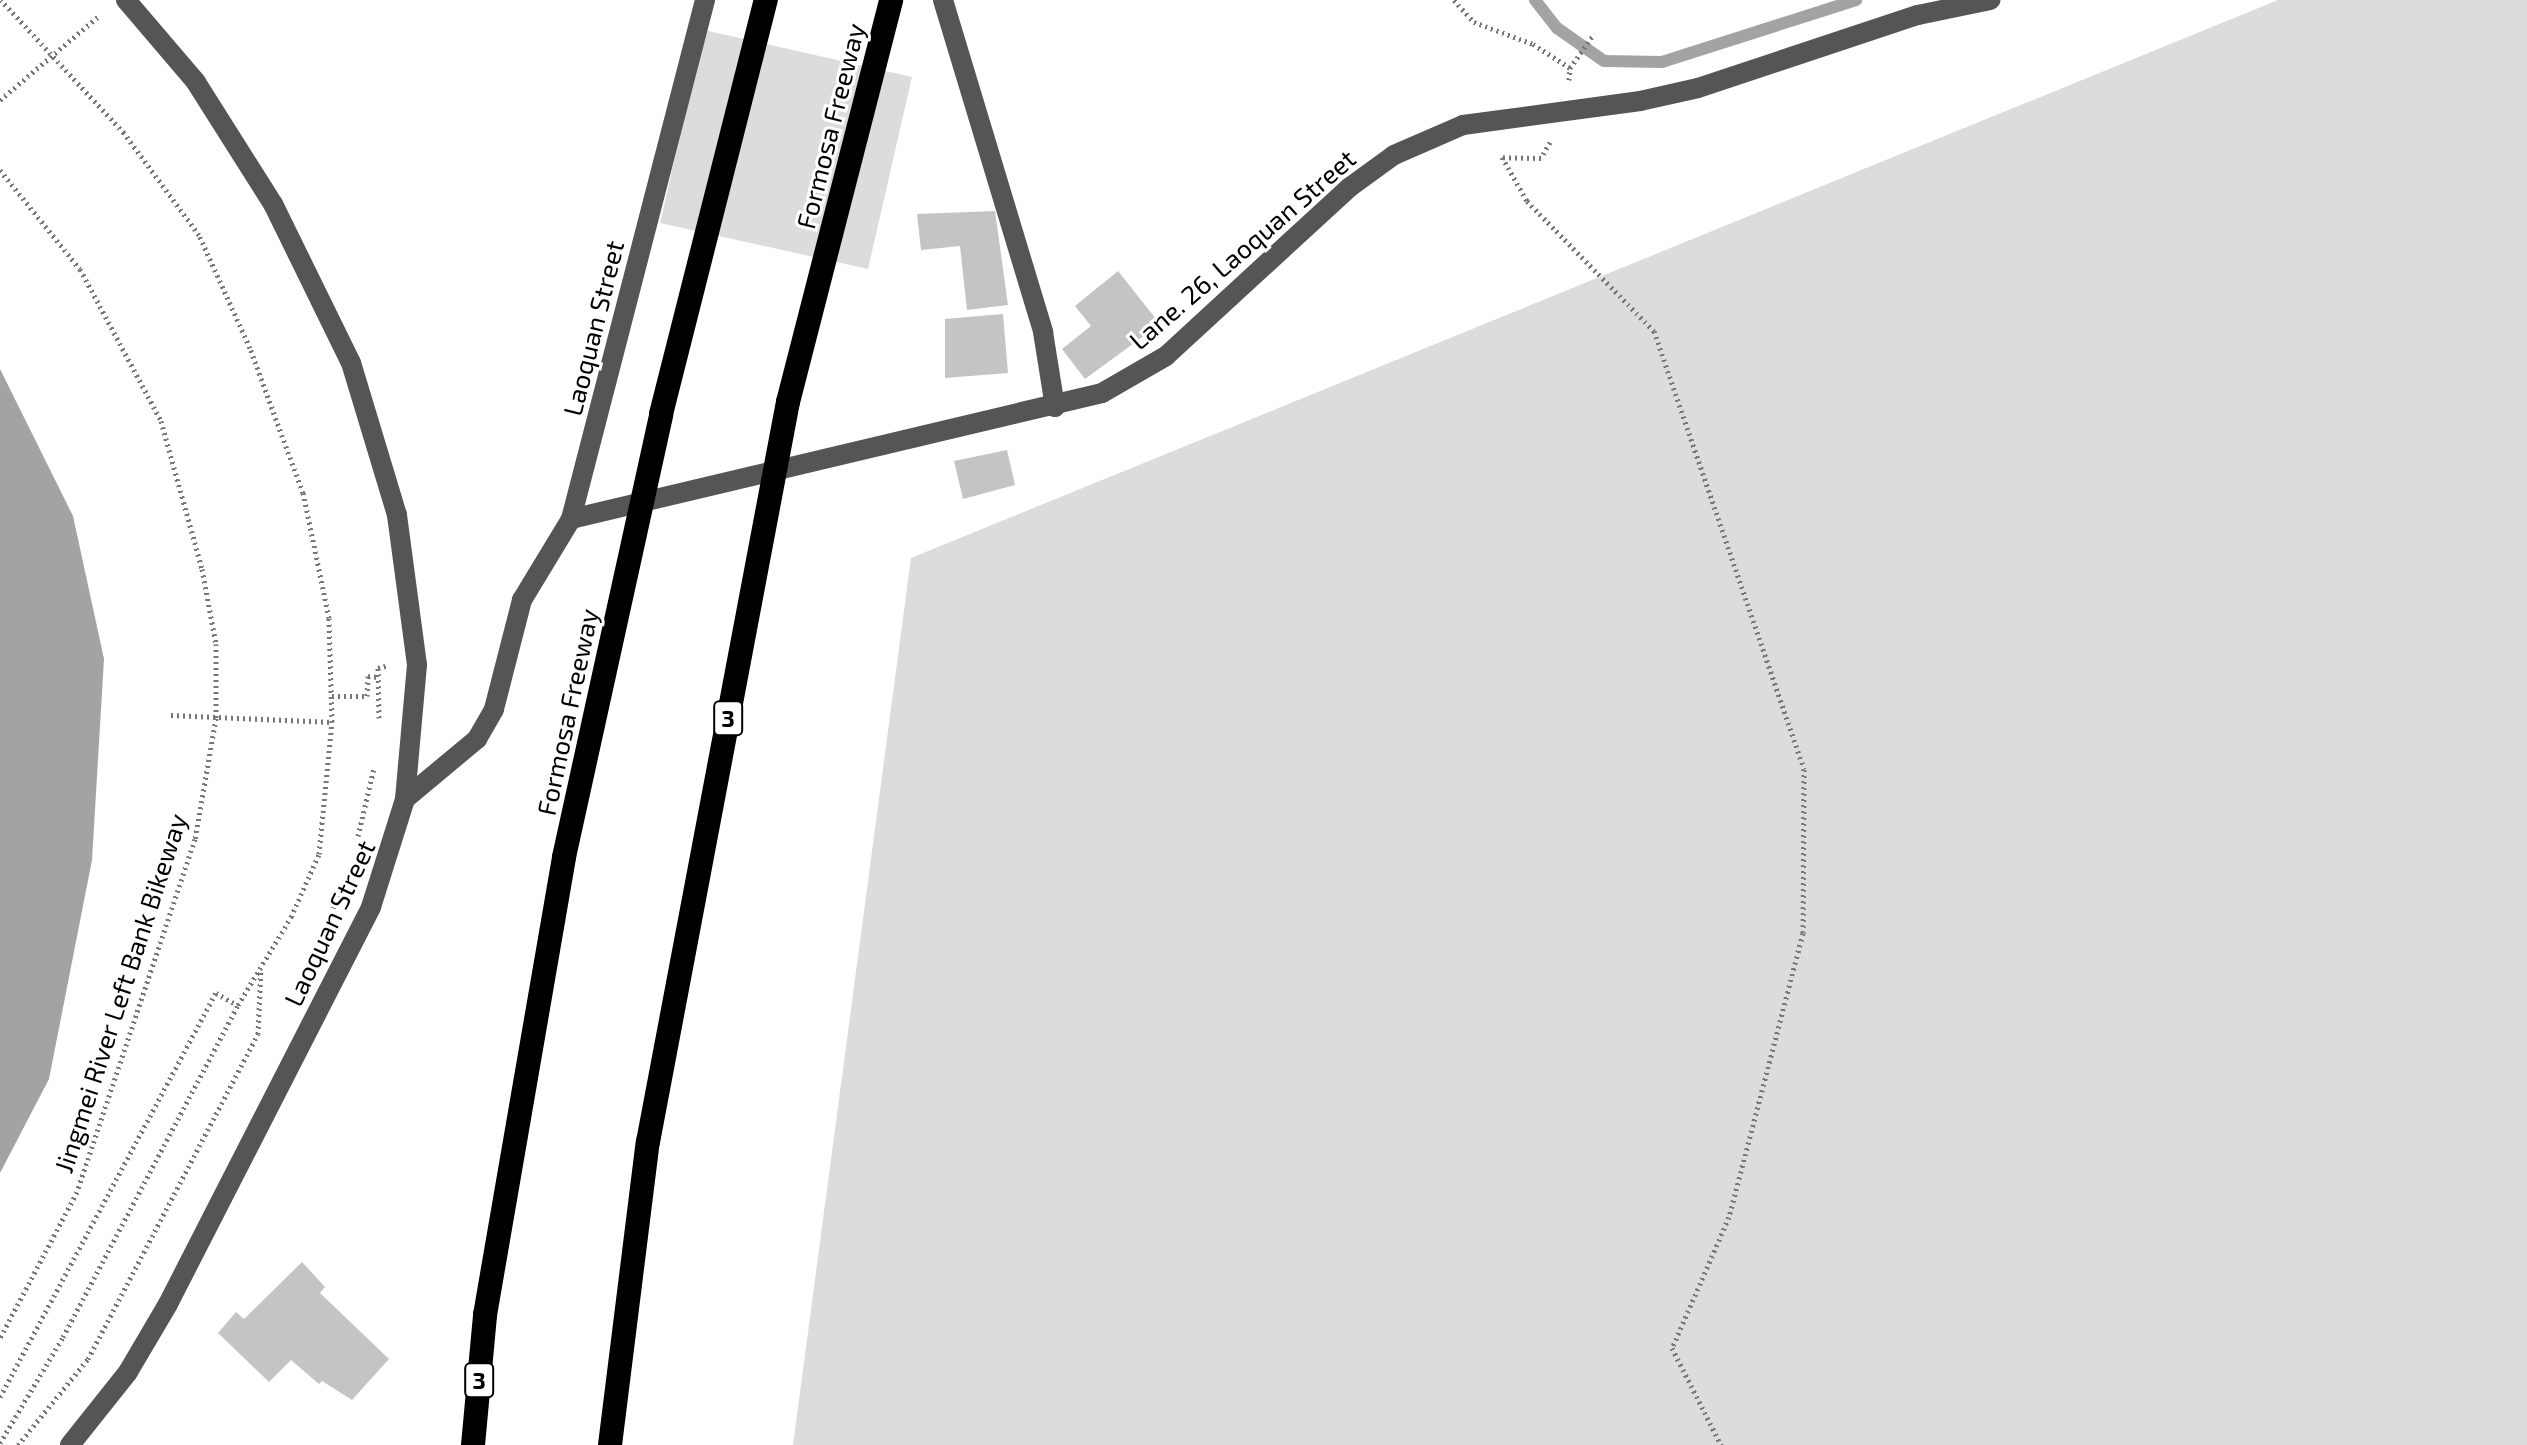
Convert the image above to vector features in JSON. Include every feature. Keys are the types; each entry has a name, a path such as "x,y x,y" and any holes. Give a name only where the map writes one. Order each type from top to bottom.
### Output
{"highway":[{"name":"Formosa Freeway","path":"473,1445 485,1315 567,841 661,414 766,0"},
{"name":"Formosa Freeway","path":"610,1445 648,1142 788,402 891,0"},
{"path":"462,1445 485,1315"}],"street":[{"path":"126,0 196,82 273,204 351,363 397,515 417,665 405,799"},
{"name":"Laoquan Street","path":"70,1445 128,1372 168,1304 371,907 405,799 477,739 494,709 522,600 571,519 705,0"},
{"path":"943,0 1043,332 1055,407"},
{"name":"Lane. 26, Laoquan Street","path":"571,519 1055,407 1102,393 1166,356 1350,187 1394,155 1463,125 1567,112 1698,88 1918,15 1990,0"}],"path":[{"path":"0,1443 63,1337 319,854 332,722 329,618 303,493 250,348 199,235 124,133 56,55 1,0"},
{"path":"1454,0 1474,22 1533,44 1570,68 1594,34"},
{"path":"99,6 114,22"},
{"path":"0,100 105,11"},
{"path":"1567,112 1541,158 1502,157 1527,201 1654,331 1804,769 1803,933 1729,1217 1672,1348 1721,1445"},
{"name":"Jingmei River Left Bank Bikeway","path":"0,170 80,269 161,421 208,599 216,644 216,718 195,839 77,1192 0,1338"},
{"path":"379,731 378,668 395,664"},
{"path":"332,696 367,696 368,676 378,677"},
{"path":"171,715 332,722"},
{"path":"355,850 377,758"},
{"path":"330,915 346,876"},
{"path":"18,1445 88,1359 258,1034 261,968"},
{"path":"0,1397 216,993 238,1005"}],"shaded area":[{"path":"2278,0 2527,0 2527,1445 793,1445 911,558"},
{"path":"704,30 912,77 868,269 660,223"},
{"path":"0,369 73,516 104,659 92,860 49,1079 0,1173"}],"building":[{"path":"995,211 1008,305 967,310 960,246 921,250 917,214"},
{"path":"1118,271 1160,324 1085,379 1062,349 1091,326 1075,306"},
{"path":"1003,314 1008,373 945,378 945,319"},
{"path":"1007,450 1015,485 963,499 954,461"},
{"path":"302,1262 325,1287 320,1293 389,1359 352,1400 322,1381 319,1384 291,1360 269,1382 218,1333 236,1312 244,1319"}],"waterway":[{"path":"1535,0 1557,28 1604,61 1662,62 1856,0"}]}
